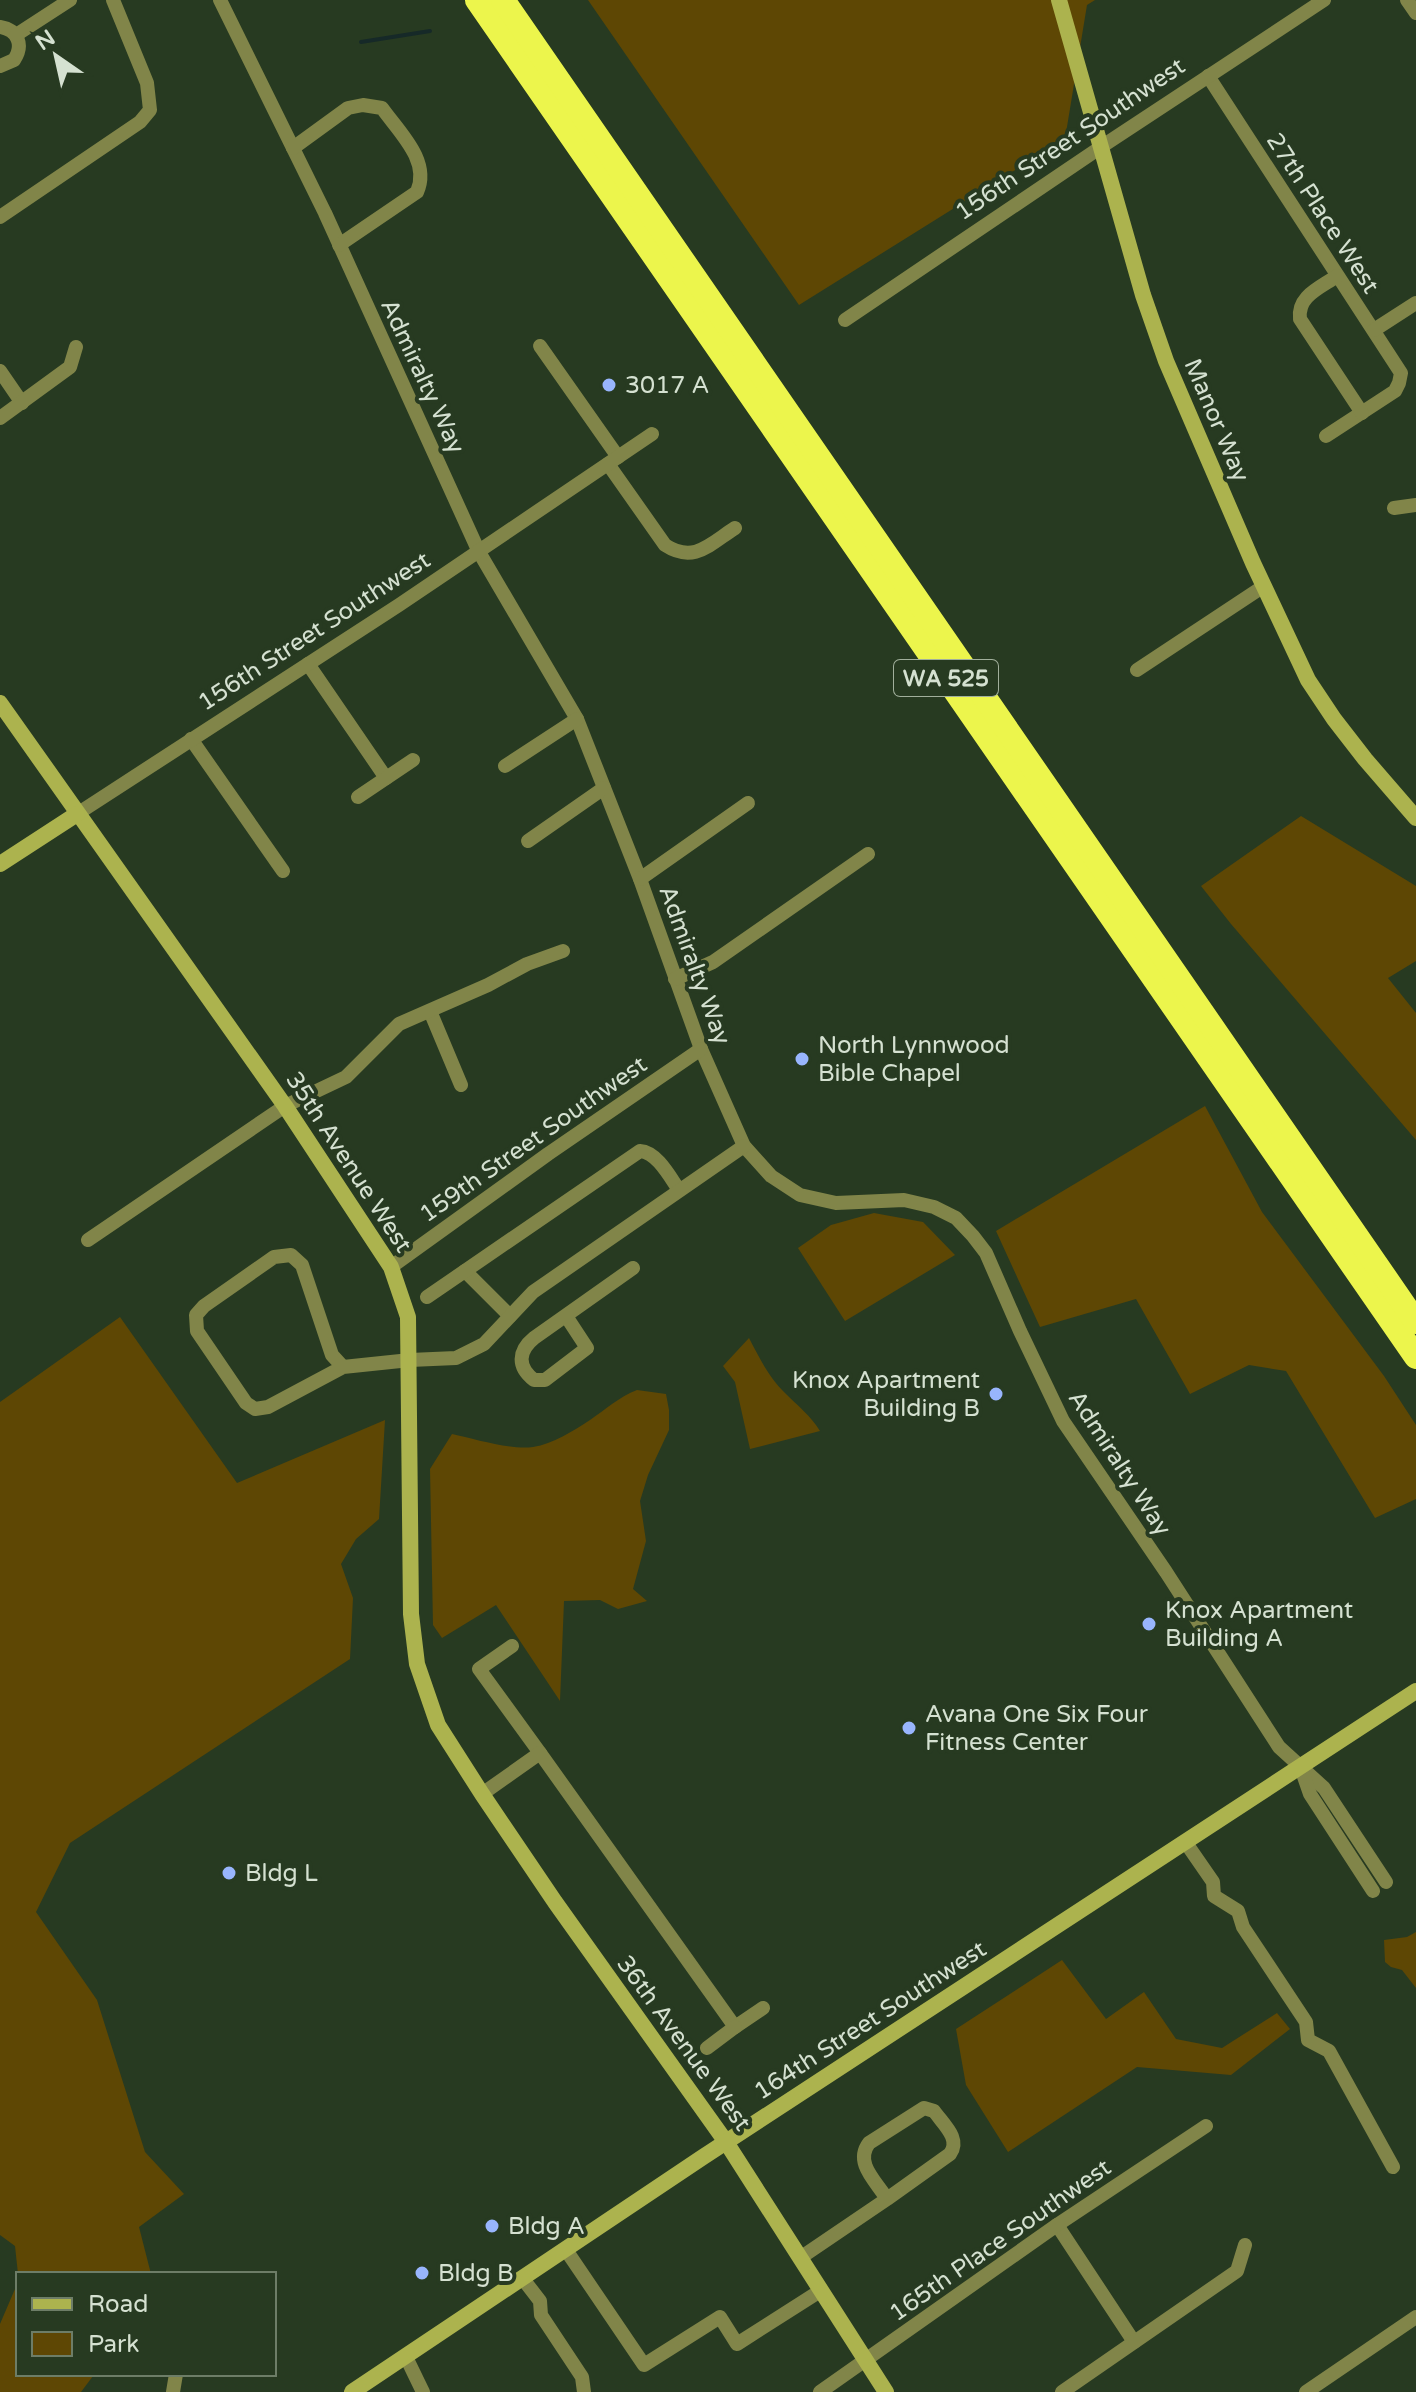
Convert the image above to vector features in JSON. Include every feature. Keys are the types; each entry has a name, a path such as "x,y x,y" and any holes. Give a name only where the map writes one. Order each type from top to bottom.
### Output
{"highway":[{"name":"WA 525","path":"477,0 1416,1357"},
{"name":"WA 525","path":"503,0 1416,1322"}],"street":[{"path":"16,35 70,0"},
{"path":"0,217 140,122 150,110 147,83 113,0"},
{"name":"Admiralty Way","path":"220,0 339,245 479,552 577,719 640,879 701,1049 744,1146 771,1176 800,1195 836,1203 904,1200 934,1207 956,1218 973,1236 986,1253 1063,1421 1166,1572 1279,1747 1301,1767"},
{"name":"Manor Way","path":"1059,0 1143,295 1166,361 1264,586 1308,680 1365,759 1416,818"},
{"name":"156th Street Southwest","path":"845,320 1324,0"},
{"path":"1407,0 1416,13"},
{"path":"0,27 11,30 19,41 18,54 9,64 0,66"},
{"name":"27th Place West","path":"1208,76 1401,373 1395,391 1362,413"},
{"path":"293,148 348,108 363,105 382,108 419,160 422,181 417,192 339,245"},
{"path":"1326,436 1362,413 1300,319 1299,309 1304,298 1337,276"},
{"path":"1374,330 1416,303"},
{"path":"540,346 665,545 678,554 694,554 735,528"},
{"path":"0,418 70,367 76,347"},
{"path":"0,371 22,403"},
{"name":"156th Street Southwest","path":"0,864 479,552 652,434"},
{"path":"1394,508 1416,505"},
{"path":"1137,670 1264,586"},
{"path":"308,664 386,778"},
{"name":"35th Avenue West","path":"0,703 285,1106 391,1267 408,1317 411,1614 417,1664 438,1725"},
{"path":"505,766 577,719"},
{"path":"191,739 283,871"},
{"path":"358,797 413,760"},
{"path":"528,841 604,788"},
{"path":"640,879 748,803"},
{"path":"675,979 713,962 868,854"},
{"path":"88,1240 285,1106 346,1077 399,1024 488,985 527,964 563,951"},
{"path":"430,1011 461,1085"},
{"name":"159th Street Southwest","path":"391,1267 701,1049"},
{"path":"343,1367 332,1355 302,1265 291,1255 274,1257 204,1306 196,1315 197,1331 246,1403 255,1409 268,1407 343,1367 456,1358 484,1344 533,1292 744,1146"},
{"path":"427,1297 640,1151 647,1151 653,1156 679,1190"},
{"path":"566,1316 587,1348 545,1380 534,1380 522,1364 521,1354 525,1346 566,1316 633,1268"},
{"path":"465,1271 510,1316"},
{"path":"512,1646 479,1669 735,2027"},
{"name":"164th Street Southwest","path":"352,2392 726,2142 1416,1691"},
{"name":"36th Avenue West","path":"438,1725 563,1913 726,2142 886,2392"},
{"path":"482,1794 540,1753"},
{"path":"1301,1767 1311,1795 1379,1886"},
{"path":"1186,1843 1213,1882 1214,1896 1238,1911 1243,1927 1306,2022 1308,2040 1329,2051 1393,2167"},
{"path":"707,2048 763,2008"},
{"path":"800,2258 887,2199 941,2161 955,2148 955,2141 929,2108 924,2108 869,2143 865,2149 863,2163 887,2199"},
{"name":"165th Place Southwest","path":"820,2392 1057,2225 1206,2126"},
{"path":"1057,2225 1134,2342"},
{"path":"1062,2392 1237,2271 1245,2245"},
{"path":"566,2250 644,2365 720,2317 737,2344 820,2291"},
{"path":"523,2279 540,2301 541,2315 582,2377 584,2392"},
{"path":"1306,2392 1416,2317"},
{"path":"406,2357 423,2392"}],"green space":[{"path":"588,0 1095,0 1087,5 1065,139 799,305"},
{"path":"1301,816 1416,886 1416,961 1388,978 1416,1013 1416,1140 1201,886"},
{"path":"1205,1106 1262,1212 1384,1376 1416,1425 1416,1499 1375,1518 1286,1371 1249,1365 1190,1394 1136,1299 1040,1327 996,1231"},
{"path":"874,1213 923,1222 955,1255 845,1321 798,1248 831,1225"},
{"path":"120,1317 237,1483 385,1420 379,1519 356,1539 341,1564 353,1598 350,1659 70,1843 36,1912 97,2000 145,2152 184,2194 139,2227 150,2272 18,2272 15,2246 0,2235 0,1402"},
{"path":"749,1338 774,1381 820,1431 750,1449 735,1382 723,1366"},
{"path":"637,1390 666,1394 669,1410 669,1430 648,1475 640,1501 646,1541 633,1589 647,1601 618,1609 600,1600 564,1601 560,1701 496,1605 442,1638 433,1625 430,1469 452,1434 492,1444 533,1447 570,1433"},
{"path":"1416,1932 1416,1988 1402,1970 1385,1962 1384,1940 1407,1937"},
{"path":"1062,1960 1106,2019 1144,1992 1176,2039 1222,2048 1277,2013 1290,2029 1231,2075 1137,2067 1008,2152 966,2085 956,2029"},
{"path":"16,2287 16,2376 93,2376 81,2392 0,2392 0,2324"}],"waterway":[{"path":"361,42 430,31"}],"place":[{"name":"3017 A","path":"609,385"},
{"name":"North Lynnwood Bible Chapel","path":"802,1059"},
{"name":"Knox Apartment Building B","path":"996,1394"},
{"name":"Knox Apartment Building A","path":"1149,1624"},
{"name":"Avana One Six Four Fitness Center","path":"909,1728"},
{"name":"Bldg L","path":"229,1873"},
{"name":"Bldg A","path":"492,2226"},
{"name":"Bldg B","path":"422,2273"}]}
